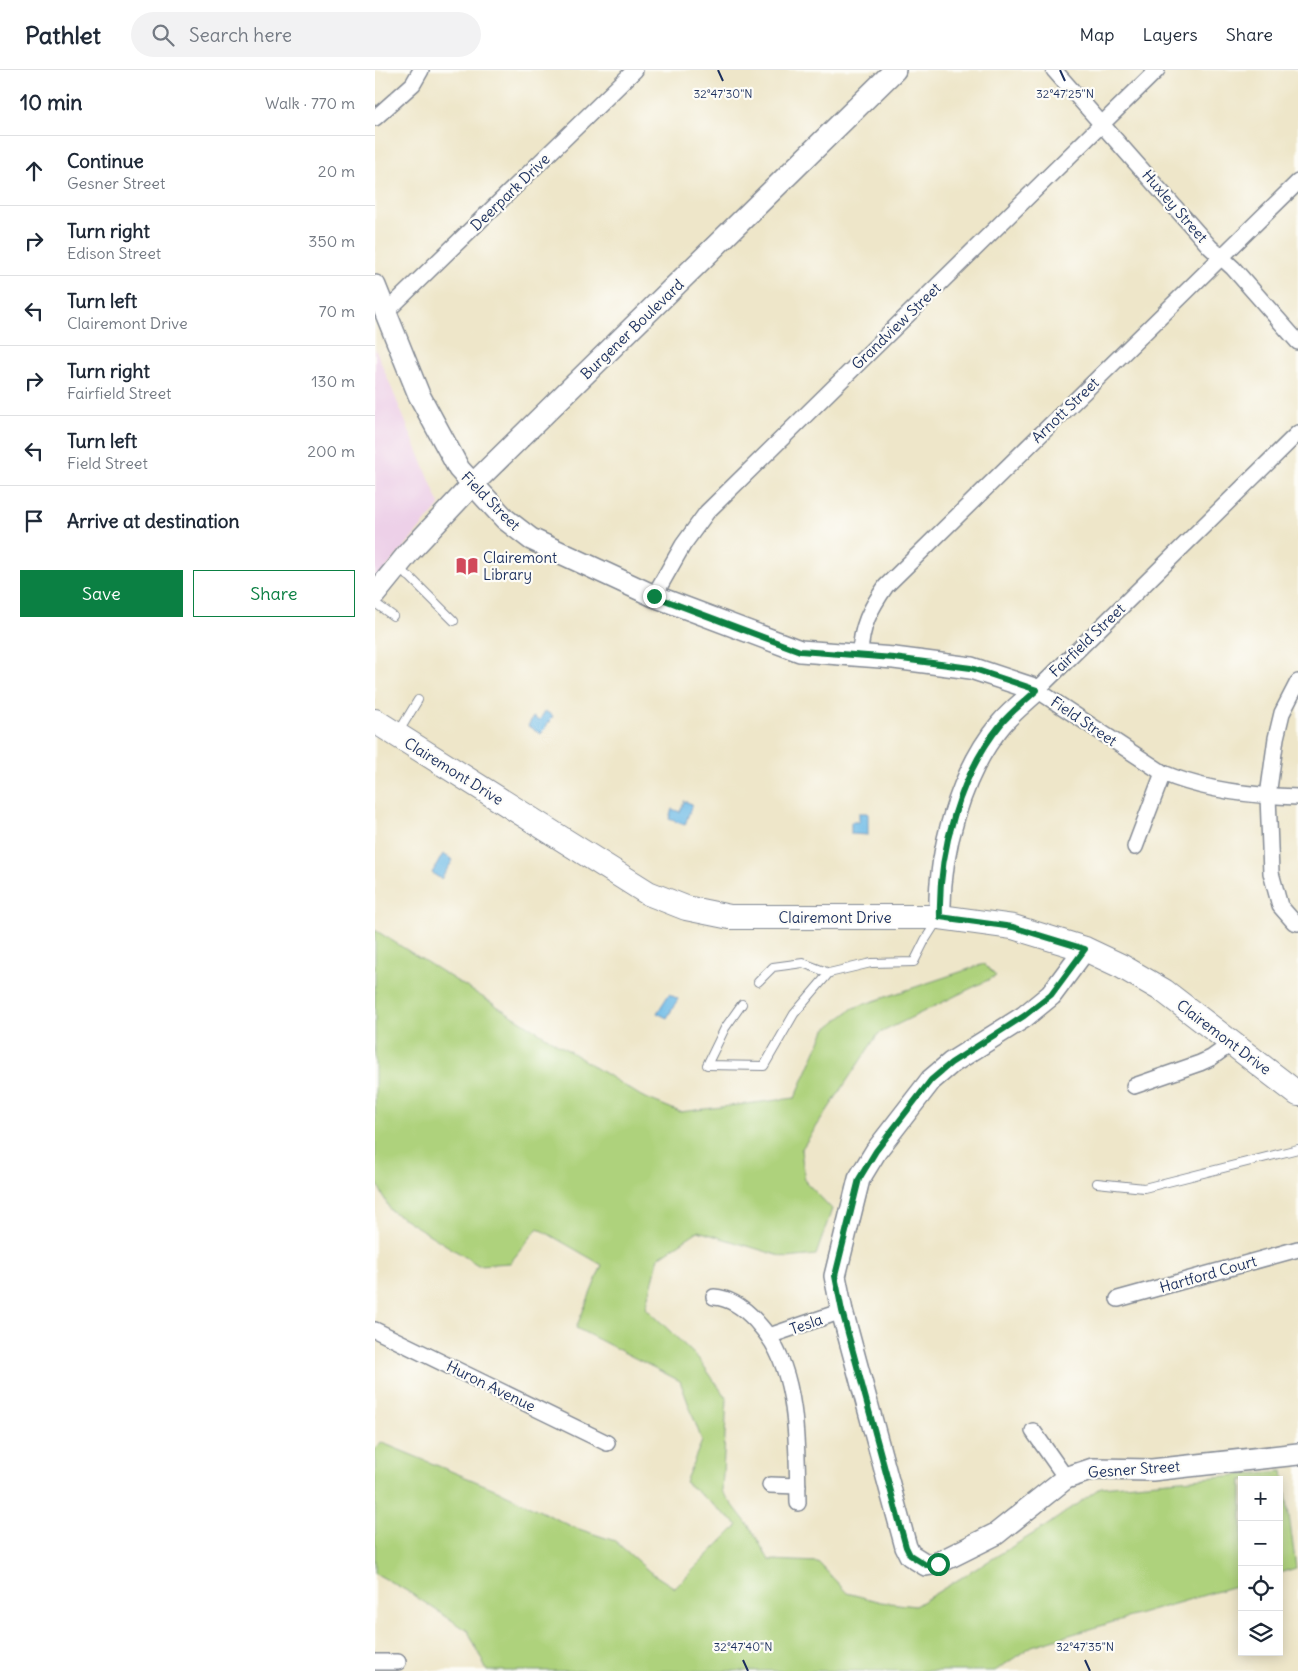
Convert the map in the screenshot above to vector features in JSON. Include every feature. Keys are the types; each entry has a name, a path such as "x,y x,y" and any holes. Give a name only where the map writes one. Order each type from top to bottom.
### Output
{"main road":[{"name":"Clairemont Drive","path":"375,721 648,893 686,908 731,916 940,917 1013,927 1085,949 1121,966 1164,991 1298,1094"}],"street":[{"path":"375,118 413,84 421,70"},
{"name":"Deerpark Drive","path":"385,313 635,70"},
{"name":"Burgener Boulevard","path":"375,594 410,550 473,484 895,70"},
{"name":"Huxley Street","path":"1054,70 1298,342"},
{"name":"Grandview Street","path":"654,596 683,545 707,512 1157,70"},
{"name":"Arnott Street","path":"861,655 861,640 870,608 886,586 1298,182"},
{"name":"Field Street","path":"375,286 419,396 459,469 505,519 531,539 654,596 800,651 861,655 971,668 1037,690 1163,773 1184,782 1207,788 1268,796 1298,797"},
{"name":"Fairfield Street","path":"940,917 939,891 947,842 964,788 980,756 1001,724 1298,433"},
{"path":"1298,682 1282,713 1276,738 1268,796 1271,873 1280,906 1294,922 1298,923"},
{"path":"1135,847 1163,773"},
{"path":"842,1311 835,1276 859,1179 876,1151 931,1080 951,1063 1024,1016 1051,995 1085,949"},
{"path":"1134,1086 1211,1058 1232,1043"},
{"name":"Hartford Court","path":"1117,1299 1298,1249"},
{"path":"714,1297 724,1298 747,1311 769,1336 780,1358 789,1386 796,1433 798,1503"},
{"name":"Tesla","path":"769,1336 842,1311"},
{"name":"Gesner Street","path":"842,1311 906,1547 910,1555 926,1565 938,1564 996,1534 1066,1478 1093,1469 1152,1470 1298,1454"},
{"name":"Huron Avenue","path":"375,1330 607,1443"},
{"path":"1033,1431 1066,1478"},
{"path":"769,1485 798,1486"},
{"path":"375,1662 399,1662"}],"lane":[{"path":"395,568 410,577 454,621"},
{"path":"375,603 393,616"},
{"path":"397,735 418,700"},
{"path":"758,982 773,966 803,963 829,973 871,963 914,962 940,917"},
{"path":"742,1004 725,1028 707,1066 764,1066 794,1014 829,973"},
{"path":"1097,1183 1144,1188 1298,1148"}],"shaded area":[{"path":"375,348 440,505 375,581"}],"green space":[{"path":"375,930 641,1096 680,1112 795,1098 825,1030 853,1008 984,964 996,976 878,1034 801,1150 805,1181 832,1209 816,1255 787,1258 698,1231 659,1257 646,1308 699,1359 727,1399 722,1491 752,1530 769,1560 818,1562 847,1593 881,1602 915,1606 1046,1526 1101,1487 1283,1471 1296,1568 1283,1572 1283,1476 1238,1476 1238,1585 1032,1646 995,1671 487,1671 468,1631 407,1591 375,1573 375,1450 380,1442 497,1490 573,1527 615,1541 650,1572 675,1588 738,1525 685,1482 702,1441 680,1381 576,1328 602,1265 538,1228 510,1263 478,1265 390,1210 375,1179"}],"water":[{"path":"545,711 553,716 541,734 528,726 533,717 539,721"},
{"path":"684,801 692,804 685,825 669,819 672,809 680,812"},
{"path":"859,813 868,813 868,835 851,834 851,822 859,822"},
{"path":"443,854 453,860 441,879 432,873"},
{"path":"669,994 678,999 667,1018 657,1013"}],"place":[{"name":"Clairemont Library","path":"467,566"}],"route":[{"path":"654,596 800,651 894,658 971,668 1037,690 1001,724 980,756 964,788 947,842 939,891 940,917 1013,927 1085,949 1051,995 1024,1016 951,1063 931,1080 876,1151 859,1179 835,1276 842,1311 906,1547 910,1555 926,1565 938,1564"}]}
